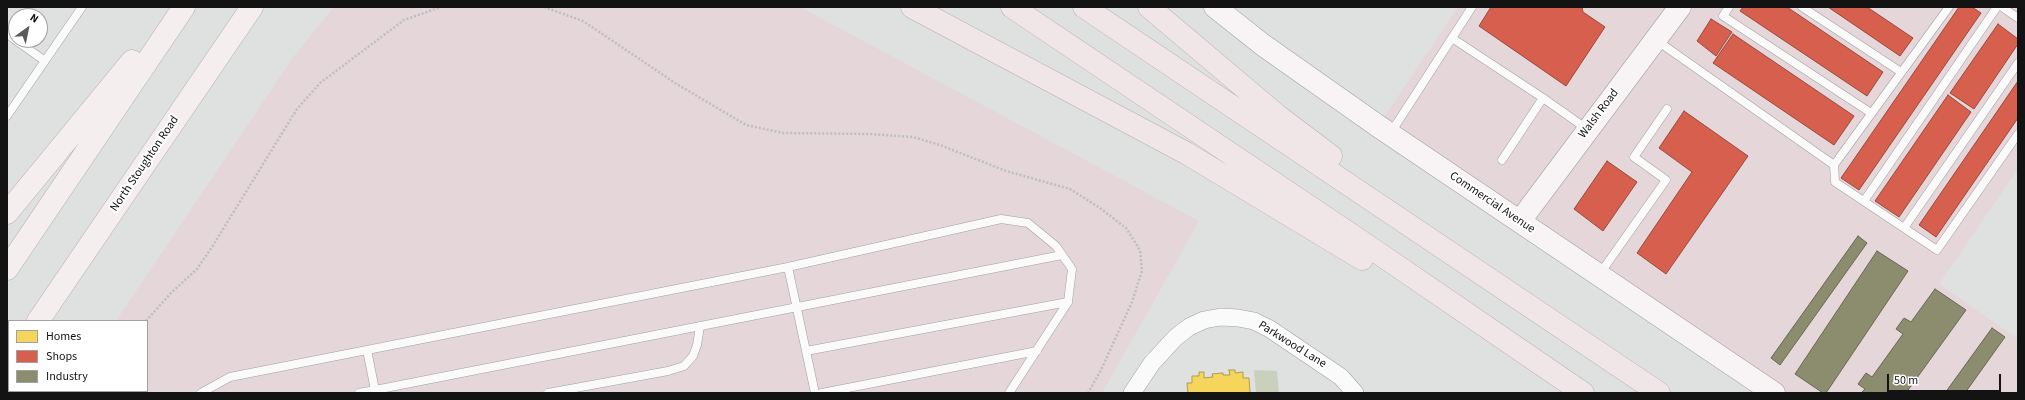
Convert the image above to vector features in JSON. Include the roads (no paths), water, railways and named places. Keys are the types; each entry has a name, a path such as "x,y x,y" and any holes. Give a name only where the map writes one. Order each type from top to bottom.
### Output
{"highway":[{"path":"912,7 1186,154 1294,216 1409,288 1494,332"},
{"path":"1012,7 1583,393"},
{"path":"1084,7 1562,327"},
{"path":"1149,7 1278,116 1648,390"}],"main road":[{"path":"7,213 176,7"},
{"path":"7,269 184,7"},
{"name":"North Stoughton Road","path":"39,320 252,7"}],"street":[{"name":"Commercial Avenue","path":"1215,7 1263,45 1390,134 1774,393"},
{"name":"Walsh Road","path":"1520,221 1587,129 1680,7"},
{"name":"Parkwood Lane","path":"1132,393 1152,363 1175,338 1189,327 1204,320 1221,317 1254,321 1270,329 1341,377 1355,393"}],"lane":[{"path":"7,116 82,7"},
{"path":"1390,134 1472,7"},
{"path":"1729,7 1723,16 1871,113"},
{"path":"1802,7 1901,72"},
{"path":"1949,7 1834,165 1835,182 1937,250 2018,134"},
{"path":"1864,201 1997,7"},
{"path":"2002,7 2018,18"},
{"path":"7,34 45,61"},
{"path":"1452,38 1587,129"},
{"path":"1655,40 1834,165"},
{"path":"1904,228 2018,63"},
{"path":"1502,160 1543,98"},
{"path":"1599,275 1666,180 1634,157 1667,109"},
{"path":"201,393 230,377 788,266 1001,219 1028,224 1056,246 1072,269 1068,302 1009,393"},
{"path":"359,393 375,392 797,306 1062,255"},
{"path":"788,266 815,393"},
{"path":"806,351 1068,302"},
{"path":"548,393 668,371 684,366 693,356 697,345 700,326"},
{"path":"367,350 375,392"},
{"path":"822,393 1037,351"}]}
